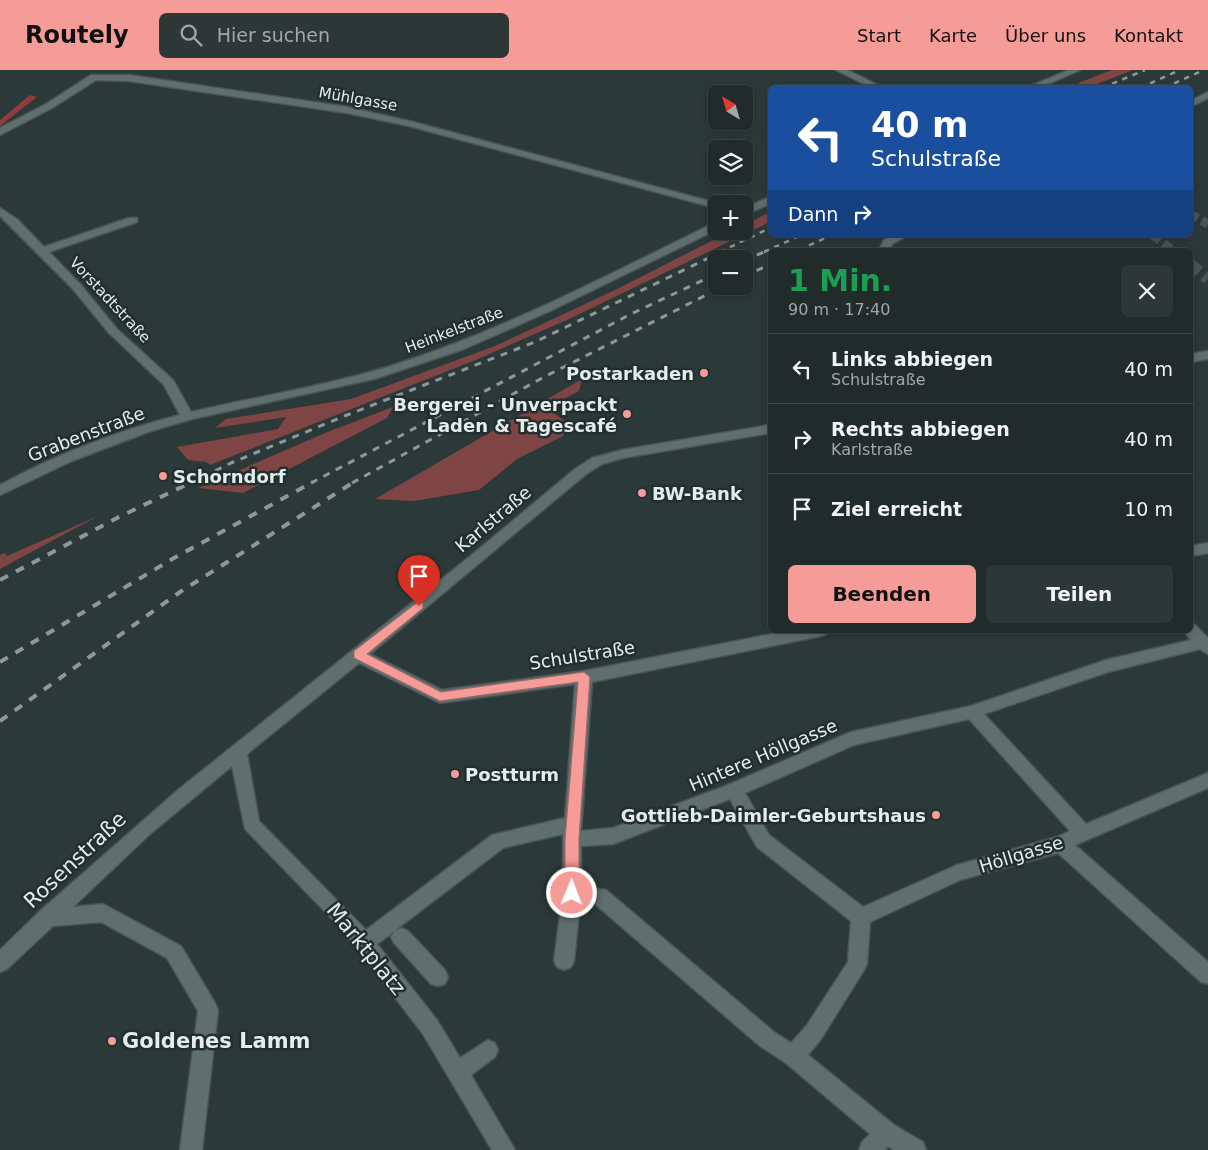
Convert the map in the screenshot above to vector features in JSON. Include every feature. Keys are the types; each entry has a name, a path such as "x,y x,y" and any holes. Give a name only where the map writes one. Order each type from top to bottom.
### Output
{"street":[{"path":"840,70 873,85"},
{"path":"1038,85 1076,70"},
{"name":"Mühlgasse","path":"0,132 49,106 94,77 129,78 347,110 410,124 708,203"},
{"path":"1193,102 1208,95"},
{"path":"753,208 768,201"},
{"name":"Vorstadtstraße","path":"0,211 14,222 76,286 113,331 169,383 188,417"},
{"path":"42,251 133,220"},
{"name":"Heinkelstraße","path":"188,417 369,376 422,360 510,324 708,230"},
{"path":"885,248 888,242 899,237"},
{"path":"1193,358 1208,355"},
{"name":"Grabenstraße","path":"0,491 102,444 188,417"},
{"name":"Karlstraße","path":"184,795 580,472 598,461 622,454 768,430"},
{"path":"1193,551 1208,548"},
{"path":"1193,632 1205,646"},
{"name":"Schulstraße","path":"358,655 440,696 584,677 806,633"},
{"name":"Hintere Höllgasse","path":"364,942 498,841 573,832 614,836 734,790 851,739 972,712 1106,666 1205,646"},
{"path":"564,961 572,893 573,832 584,677"},
{"path":"972,712 1083,833"},
{"name":"Marktplatz","path":"238,751 251,824 344,918 430,1027 504,1150"},
{"name":"Höllgasse","path":"861,918 957,873 1061,844 1208,780"},
{"path":"734,790 763,841 861,918 857,964 814,1032 793,1056"},
{"name":"Rosenstraße","path":"0,963 46,918 184,795"},
{"path":"1061,844 1208,975"},
{"path":"572,893 599,896 767,1039 793,1056 886,1133 915,1150"},
{"path":"46,918 103,912 174,952 208,1010 191,1150"},
{"path":"401,937 438,978"},
{"path":"458,1073 488,1050"},
{"path":"870,1150 886,1133"}],"shaded area":[{"path":"1112,70 1133,70 1094,85 1073,85"},
{"path":"768,213 768,223 753,230 753,220"},
{"path":"713,240 733,240 712,250 708,250 708,252 567,320 478,359 210,465 206,462 188,460 177,447 278,429 286,417 215,428 226,419 351,399 495,346 617,289"},
{"path":"582,379 579,391 547,408 570,425 563,436 517,459 479,490 414,501 375,499"},
{"path":"393,407 387,418 243,493 198,488 325,433"},
{"path":"98,516 0,569 0,555 5,553 7,556"}],"waterway":[{"path":"0,124 33,97"}],"tunnel":[{"path":"1193,216 1208,224"},
{"path":"1156,237 1169,248"},
{"path":"1193,266 1208,279"}],"railway":[{"path":"1109,85 1145,70"},
{"path":"1147,85 1180,70"},
{"path":"1171,85 1204,70"},
{"path":"724,250 768,229"},
{"path":"773,248 797,237"},
{"path":"803,248 828,237"},
{"path":"764,252 768,250"},
{"path":"753,257 766,251"},
{"path":"190,483 231,463 347,415 535,342 708,258"},
{"path":"753,272 768,265"},
{"path":"311,483 629,315 708,278"},
{"path":"352,483 544,377 708,294"},
{"path":"0,580 119,517 192,482"},
{"path":"0,662 174,558 313,482"},
{"path":"0,721 180,592 354,482"}],"place":[{"name":"Postarkaden","path":"704,373"},
{"name":"Bergerei - Unverpackt Laden & Tagescafé","path":"627,414"},
{"name":"Schorndorf","path":"163,476"},
{"name":"BW-Bank","path":"642,493"},
{"name":"Postturm","path":"455,774"},
{"name":"Gottlieb-Daimler-Geburtshaus","path":"936,815"},
{"name":"Goldenes Lamm","path":"112,1041"}],"route":[{"path":"419,606 358,655 440,696 584,677 572,839 572,893"}]}
